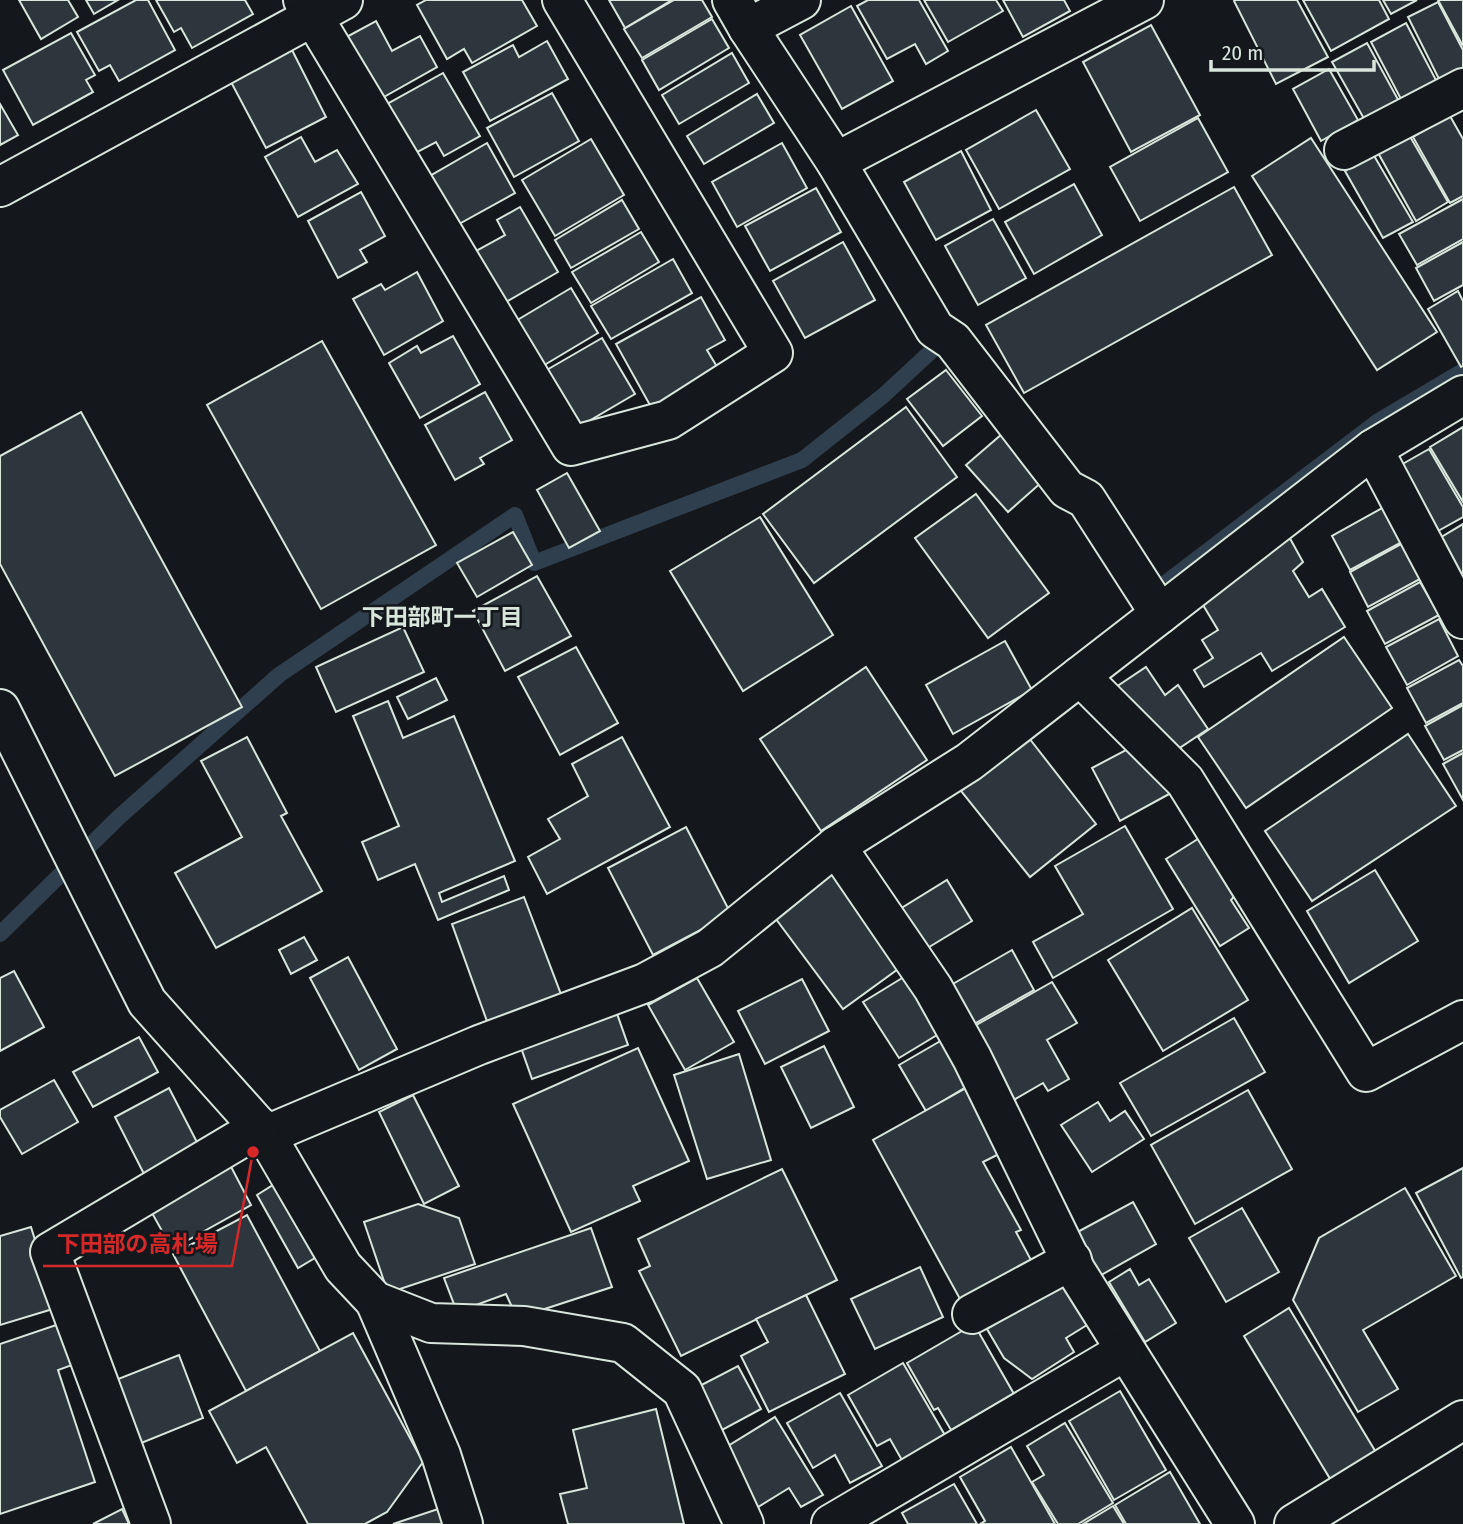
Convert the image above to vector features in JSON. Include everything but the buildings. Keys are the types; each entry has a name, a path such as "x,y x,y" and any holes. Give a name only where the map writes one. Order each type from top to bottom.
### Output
{"street":[{"path":"0,187 320,6 571,446 668,420 773,352 562,0"},
{"path":"802,0 740,14 836,162 935,329 953,341 1067,489 1086,499 1160,614"},
{"path":"836,162 1144,0"},
{"path":"1344,150 1463,88"},
{"path":"151,1524 50,1252 263,1131 479,1045 645,983 710,948 836,846 969,762 1373,449 1463,395"},
{"path":"1373,449 1462,614"},
{"path":"1080,676 1185,780 1366,1072 1463,1020"},
{"path":"0,709 147,1002 263,1131 343,1267 375,1301 440,1455 463,1524"},
{"path":"836,846 933,988 972,1058 1072,1260 1125,1351 1235,1524"},
{"path":"972,1314 1072,1260"},
{"path":"375,1301 431,1323 524,1326 623,1343 682,1390 744,1524"},
{"path":"831,1524 1125,1351"},
{"path":"1302,1522 1463,1420"}],"waterway":[{"path":"0,934 119,817 279,675 515,515 534,563 802,460 884,395 939,344 945,352"},
{"path":"1147,597 1377,422 1463,371"}],"place":[{"name":"下田部の高札場","path":"253,1152"}],"district":[{"name":"下田部町一丁目","path":"442,617"}]}
